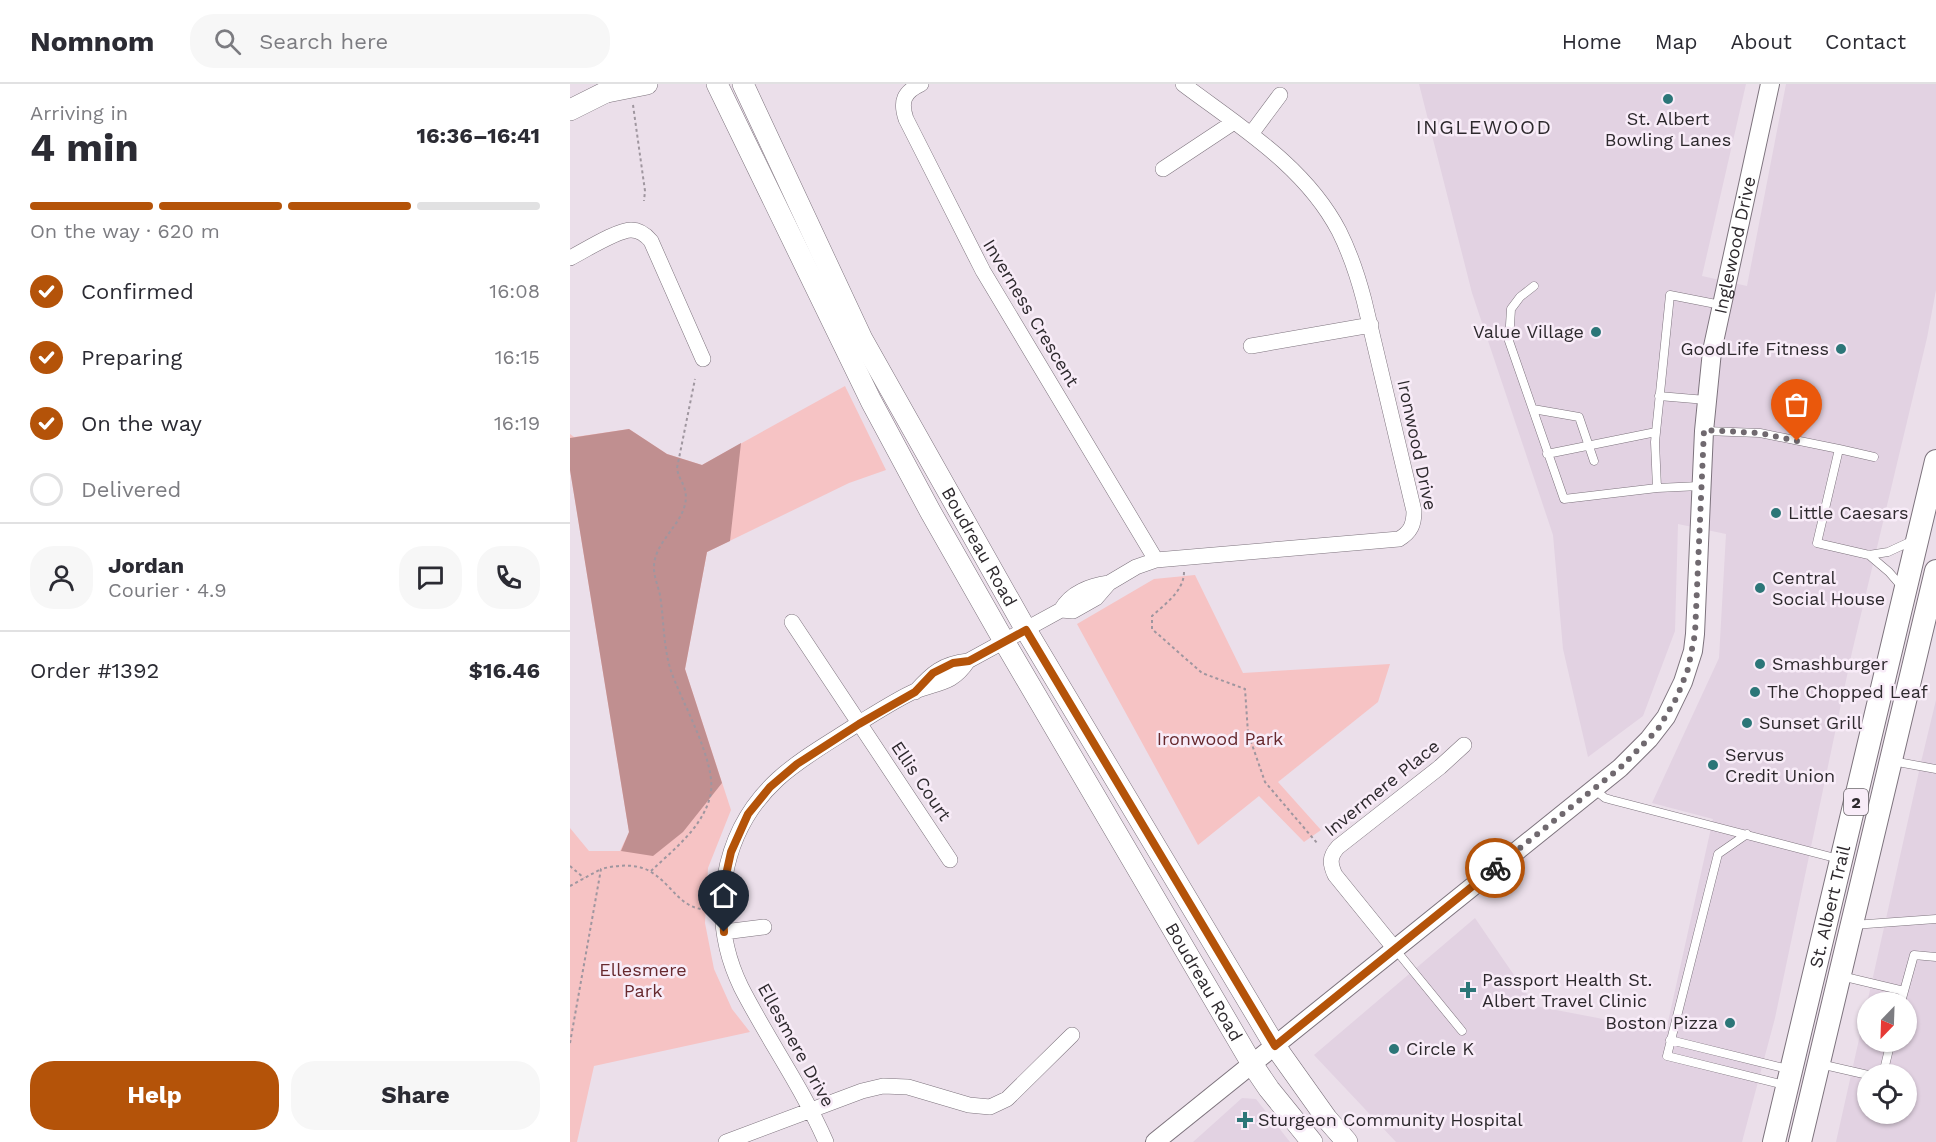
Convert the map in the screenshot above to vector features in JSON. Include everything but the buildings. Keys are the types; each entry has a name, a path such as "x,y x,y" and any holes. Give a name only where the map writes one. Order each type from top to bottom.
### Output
{"main road":[{"path":"570,110 647,84"},
{"name":"Boudreau Road","path":"746,87 862,339 1026,630 1275,1046 1327,1119 1347,1142"},
{"name":"Boudreau Road","path":"715,89 871,401 930,511 1252,1064 1312,1142"},
{"name":"St. Albert Trail","path":"1774,1142 1936,461"},
{"name":"St. Albert Trail","path":"1800,1142 1890,761 1926,630 1936,571"}],"street":[{"name":"Inverness Crescent","path":"921,84 906,92 903,105 906,119 983,271 1156,560"},
{"name":"Ironwood Drive","path":"1004,641 1062,610 1073,611 1096,598 1109,583 1136,567 1156,560 1399,539 1413,525 1414,511 1371,325 1358,276 1339,231 1296,173 1251,134 1183,84"},
{"name":"Inglewood Drive","path":"1155,1142 1620,768 1658,729 1677,697 1685,676 1695,634 1704,430 1712,351 1770,84"},
{"path":"1251,134 1280,95"},
{"path":"1163,169 1234,122"},
{"path":"570,258 622,232 633,230 643,233 651,241 703,359"},
{"path":"1251,346 1371,325"},
{"name":"Ellis Court","path":"792,622 950,860"},
{"name":"Ellesmere Drive","path":"826,1142 812,1109 742,988 730,960 722,907 723,882 733,844 748,814 783,774 859,724 915,692 939,685 960,674 969,661 1004,641"},
{"name":"Invermere Place","path":"1395,949 1335,876 1331,864 1332,855 1464,745"},
{"path":"724,932 764,927"},
{"path":"726,1142 862,1091 894,1086 925,1091 969,1105 990,1107 1007,1099 1072,1035"}],"lane":[{"path":"1534,285 1520,297 1511,309 1509,341 1564,500 1657,488 1702,486"},
{"path":"1657,488 1656,432 1670,295 1721,305"},
{"path":"1659,396 1706,400"},
{"path":"1533,409 1579,417 1594,461"},
{"path":"1704,430 1760,433 1874,457"},
{"path":"1548,454 1656,432"},
{"path":"1839,450 1816,543 1869,555 1888,552 1918,538"},
{"path":"1869,555 1889,572 1905,591"},
{"path":"1890,761 1936,768"},
{"path":"1593,789 1612,800 1842,860"},
{"path":"1747,834 1718,854 1667,1056 1789,1078"},
{"path":"1852,925 1936,919"},
{"path":"1395,949 1462,1031"},
{"path":"1839,976 1904,991 1914,955 1936,957"},
{"path":"1670,1040 1789,1078"},
{"path":"1819,1064 1857,1073"}],"path":[{"path":"620,93 645,191 644,201"},
{"path":"651,871 694,828 711,796 712,777 689,710 671,670 664,644 660,596 654,570 655,556 672,530 683,507 685,490 677,468 694,380"},
{"path":"1182,558 1185,576 1176,593 1152,616 1152,629 1202,673 1245,689 1248,733 1265,782 1317,843"},
{"path":"570,886 601,869 620,864 651,871 687,904 713,910"},
{"path":"570,866 584,878"},
{"path":"570,1043 601,869"}],"shaded area":[{"path":"1419,84 1746,84 1702,276 1747,286 1786,84 1936,84 1936,290 1927,338 1852,652 1775,1018 1742,1142 1396,1142 1314,1055 1475,918 1535,1006 1666,1031 1713,819 1652,803 1719,658 1726,534 1678,524 1675,631 1643,716 1588,757 1563,649 1553,535 1472,293"},
{"path":"629,429 667,454 702,465 741,443 730,541 707,552 685,669 722,783 683,832 653,856 621,851 629,832 570,470 570,438"},
{"path":"1936,700 1936,1142 1836,1142 1857,1048 1857,1052 1917,1052 1917,992 1870,992"},
{"name":"Sturgeon Community Hospital","path":"1242,1098 1256,1099 1290,1142 1193,1142"}],"green space":[{"name":"Ellesmere Park","path":"845,386 886,470 849,483 707,552 685,669 731,810 708,868 705,923 714,969 732,1009 750,1032 594,1066 577,1142 570,1142 570,828 589,851 620,851 629,832 570,470 570,434 574,437 629,429 667,454 702,465"},
{"name":"Ironwood Park","path":"1195,575 1243,673 1390,664 1378,702 1278,782 1321,830 1304,842 1259,796 1198,845 1077,624 1154,579"}],"way so far":[{"path":"1495,868 1620,768 1658,729 1677,697 1688,669 1695,634 1704,430 1760,433 1797,441"}],"place":[{"name":"St. Albert Bowling Lanes","path":"1668,99"},
{"name":"Value Village","path":"1596,332"},
{"name":"GoodLife Fitness","path":"1841,349"},
{"name":"Little Caesars","path":"1776,513"},
{"name":"Central Social House","path":"1760,588"},
{"name":"Smashburger","path":"1760,664"},
{"name":"The Chopped Leaf","path":"1755,692"},
{"name":"Sunset Grill","path":"1747,723"},
{"name":"Servus Credit Union","path":"1713,765"},
{"name":"Passport Health St. Albert Travel Clinic","path":"1468,990"},
{"name":"Boston Pizza","path":"1730,1023"},
{"name":"Circle K","path":"1394,1049"},
{"name":"Sturgeon Community Hospital","path":"1245,1120"}],"district":[{"name":"INGLEWOOD","path":"1484,127"}],"route":[{"path":"724,932 722,893 731,852 748,814 770,787 797,764 859,724 915,692 933,673 953,663 969,661 1026,630 1275,1046 1495,868"}]}
